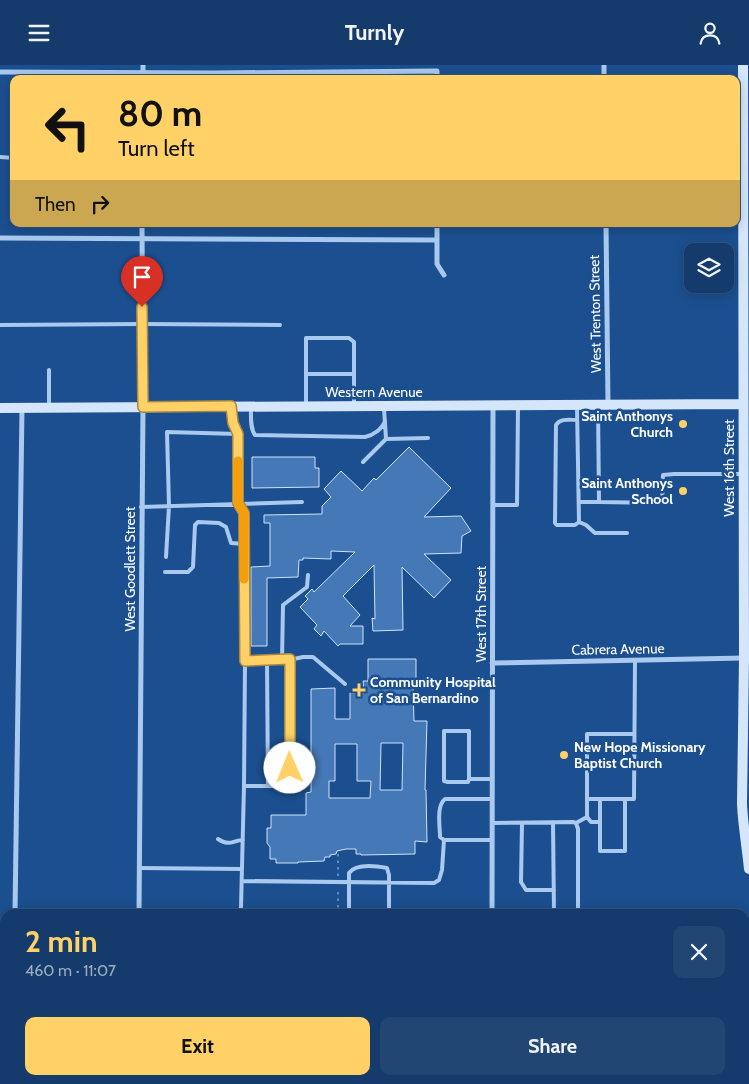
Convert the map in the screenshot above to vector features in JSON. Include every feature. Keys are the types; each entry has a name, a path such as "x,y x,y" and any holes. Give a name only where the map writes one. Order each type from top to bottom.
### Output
{"street":[{"path":"143,65 143,72"},
{"name":"West 16th Street","path":"743,65 746,404 743,474 744,658 742,804 743,828 749,869"},
{"path":"259,75 437,71 437,75"},
{"path":"0,72 143,72 196,75"},
{"name":"West Goodlett Street","path":"139,909 143,407 142,227"},
{"path":"438,227 438,264 444,275"},
{"name":"West Trenton Street","path":"603,405 606,227"},
{"path":"0,238 438,240"},
{"name":"Western Avenue","path":"0,408 746,404"},
{"name":"West 17th Street","path":"492,909 493,405"},
{"path":"16,909 22,408"},
{"name":"Cabrera Avenue","path":"492,663 744,658"}],"lane":[{"path":"0,325 280,325"},
{"path":"306,406 306,337 349,338 354,342 354,406"},
{"path":"49,370 49,407"},
{"path":"306,374 354,374"},
{"path":"493,505 517,505 518,405"},
{"path":"577,405 580,522"},
{"path":"599,502 603,405"},
{"path":"231,406 233,423 238,434 238,503 244,513 244,786 240,909"},
{"path":"251,406 253,434 255,435 365,437 375,433 385,421"},
{"path":"384,406 386,439"},
{"path":"577,420 561,420 556,425 555,523 558,525 575,525 580,522"},
{"path":"166,557 168,506 167,432 238,434"},
{"path":"363,462 386,439 428,438"},
{"path":"580,502 662,503 663,475 743,474"},
{"path":"141,507 302,502"},
{"path":"164,572 188,572 193,567 195,525 198,522 219,523 226,527 231,543 244,544"},
{"path":"580,522 595,533 628,533"},
{"path":"282,660 284,605 307,587 308,575"},
{"path":"245,661 313,657 345,684"},
{"path":"244,786 290,786 290,659"},
{"path":"587,799 634,799 636,660"},
{"path":"267,661 268,786"},
{"path":"469,779 469,731 444,731 444,781 468,782 469,779 492,779"},
{"path":"600,822 590,822 587,817 587,734 634,734"},
{"path":"492,799 445,799 440,804 440,837 444,840 492,840"},
{"path":"600,799 600,851 625,851 625,799"},
{"path":"492,823 576,823 587,817"},
{"path":"553,822 554,909"},
{"path":"522,823 521,882 526,890 554,890"},
{"path":"576,823 578,829 578,909"},
{"path":"218,839 223,842 234,843 241,839"},
{"path":"242,881 434,883 439,880 442,870 444,840"},
{"path":"349,909 349,873 351,869 355,867 378,866 387,868 389,875 389,909"},
{"path":"139,868 242,869"}],"building":[{"path":"409,447 451,488 424,517 461,516 471,531 462,536 461,553 424,554 451,580 434,598 402,567 403,630 373,631 372,618 375,619 374,565 343,596 360,615 350,626 363,626 363,644 340,644 338,646 324,631 321,636 314,629 317,625 300,607 308,599 305,596 312,589 314,592 355,552 331,551 331,559 303,558 303,560 299,560 298,577 267,578 267,646 251,646 251,567 270,566 270,523 264,523 264,515 322,514 322,506 331,497 324,489 341,471 362,491 374,478 376,480"},
{"path":"252,457 315,457 315,468 319,468 319,487 252,488"},
{"path":"368,659 416,659 416,686 413,686 414,721 427,721 425,790 427,842 415,841 415,854 361,855 356,854 356,849 346,849 337,851 336,854 330,855 330,857 325,857 324,861 276,863 276,859 270,859 270,847 267,843 267,828 271,828 271,815 306,815 306,793 311,792 311,689 335,688 335,719 350,719 350,693 364,693 363,681 368,681","holes":["381,743 403,743 402,790 380,790","335,744 357,744 357,781 371,781 370,798 329,798 329,781 335,781"]}],"slow traffic":[{"path":"238,461 238,503 244,513 244,579"}],"place":[{"name":"Saint Anthonys Church","path":"683,424"},
{"name":"Saint Anthonys School","path":"683,491"},
{"name":"Community Hospital of San Bernardino","path":"359,690"},
{"name":"New Hope Missionary Baptist Church","path":"564,755"}],"route":[{"path":"142,307 143,407 231,406 233,423 238,434 238,503 244,513 245,661 290,659 290,768"}]}
